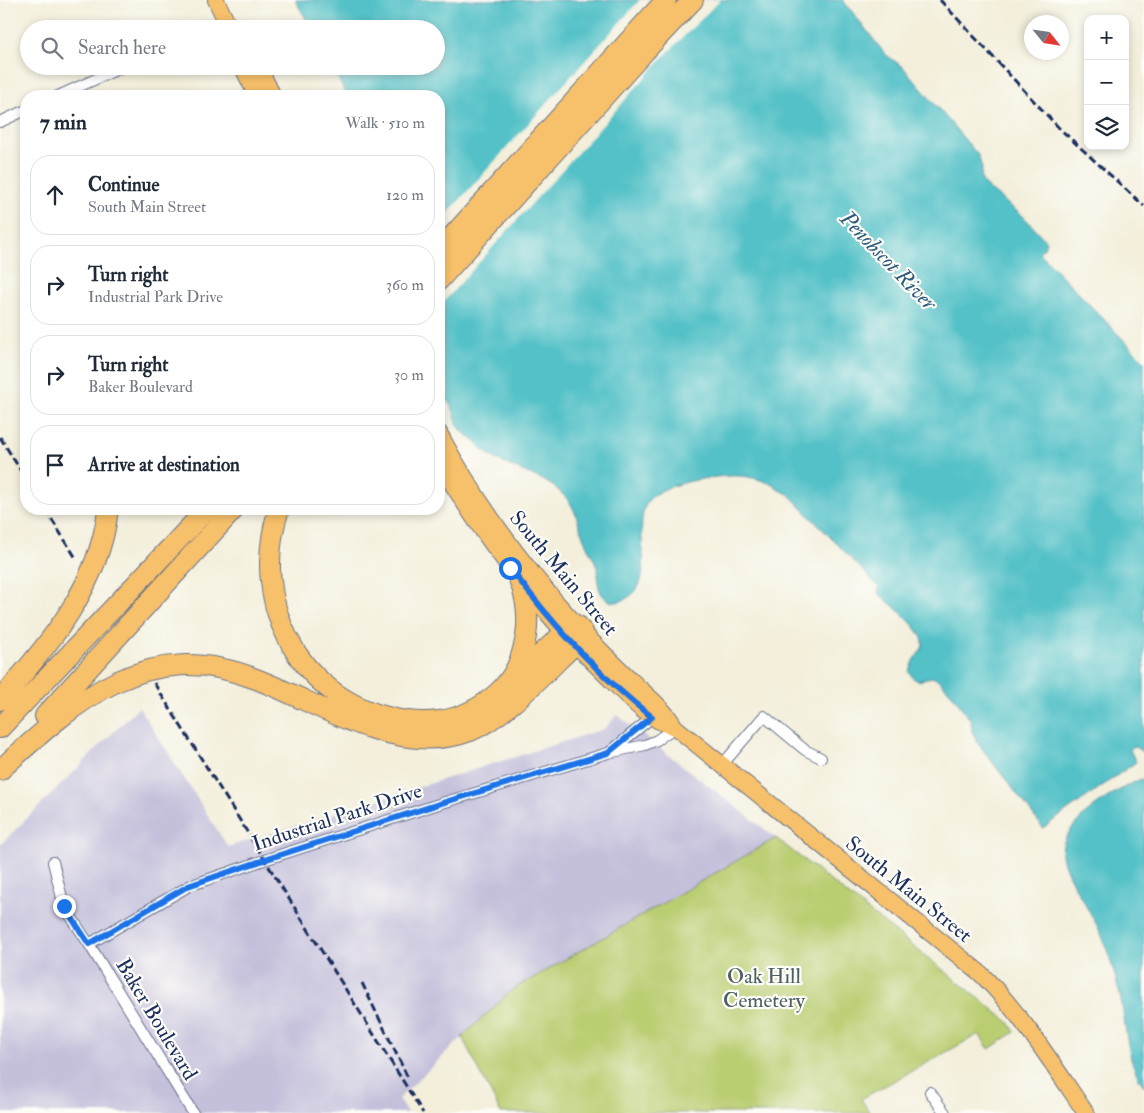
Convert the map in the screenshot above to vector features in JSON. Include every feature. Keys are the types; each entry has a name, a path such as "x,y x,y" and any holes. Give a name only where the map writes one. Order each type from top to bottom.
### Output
{"highway":[{"path":"635,33 660,0"},
{"path":"445,244 666,0"},
{"path":"445,273 637,59 694,0"},
{"path":"0,700 49,642 84,587 103,542 107,515"},
{"path":"0,728 201,515"},
{"path":"0,765 229,515"},
{"path":"278,515 273,533 270,563 271,592 275,609 286,636 310,671 332,691 356,706 376,714 404,721 423,723 444,721 464,715 483,705 575,634"},
{"path":"502,690 516,671 526,639 527,612 525,596 519,580"},
{"path":"0,770 78,702 132,674 175,665 197,664 231,670 257,679 370,728 402,736 431,738 461,734 488,722 511,704 575,634"}],"main road":[{"path":"216,0 227,20"},
{"path":"246,75 253,90"},
{"path":"262,75 270,90"},
{"name":"South Main Street","path":"445,443 499,530 575,634 627,696 657,713 663,723 675,726 980,973 1018,1015 1086,1113"},
{"name":"South Main Street","path":"445,471 477,522 519,580 575,634"}],"street":[{"path":"71,90 105,75"},
{"path":"0,122 20,113"},
{"name":"Industrial Park Drive","path":"608,753 657,713"},
{"path":"722,765 764,716 805,750 821,758"},
{"name":"Industrial Park Drive","path":"89,944 188,886 442,803 608,753 639,747 662,737 675,726"},
{"name":"Baker Boulevard","path":"53,862 64,906 193,1113"},
{"path":"930,1092 946,1113"}],"shaded area":[{"path":"139,707 228,847 604,729 617,715 776,838 512,990 398,1099 407,1113 0,1113 0,845"}],"green space":[{"name":"Oak Hill Cemetery","path":"776,838 1009,1022 1015,1032 989,1049 979,1034 861,1099 870,1113 501,1113 462,1037 512,990"}],"water":[{"name":"Penobscot River","path":"295,0 843,0 885,54 903,67 978,155 982,168 981,178 984,185 1024,217 1046,241 1044,248 1039,252 1144,361 1144,753 1134,746 1130,750 1136,762 1043,828 977,742 972,731 971,721 952,694 939,680 932,677 918,681 909,672 923,645 919,632 878,593 879,587 788,494 777,489 775,485 761,480 738,476 717,477 676,485 654,495 648,501 643,513 643,570 640,583 633,593 621,601 612,602 604,597 599,587 596,565 587,547 571,504 550,484 487,453 460,429 451,405 445,397 445,90 344,90 336,75 445,75 445,20 307,20"},
{"path":"1141,779 1144,781 1144,1086 1134,1068 1128,1048 1118,988 1102,936 1066,869 1062,851 1065,840 1081,818 1118,791"}],"pier":[{"path":"640,0 720,0 667,53 445,300 445,216"}],"railway":[{"path":"940,0 1059,128 1144,206"},
{"path":"0,437 20,469"},
{"path":"49,515 76,558"},
{"path":"154,683 423,1113"},
{"path":"362,983 409,1080"}],"route":[{"path":"64,906 89,944 188,886 442,803 608,753 618,746 652,717 590,660 539,604 510,568"}]}
